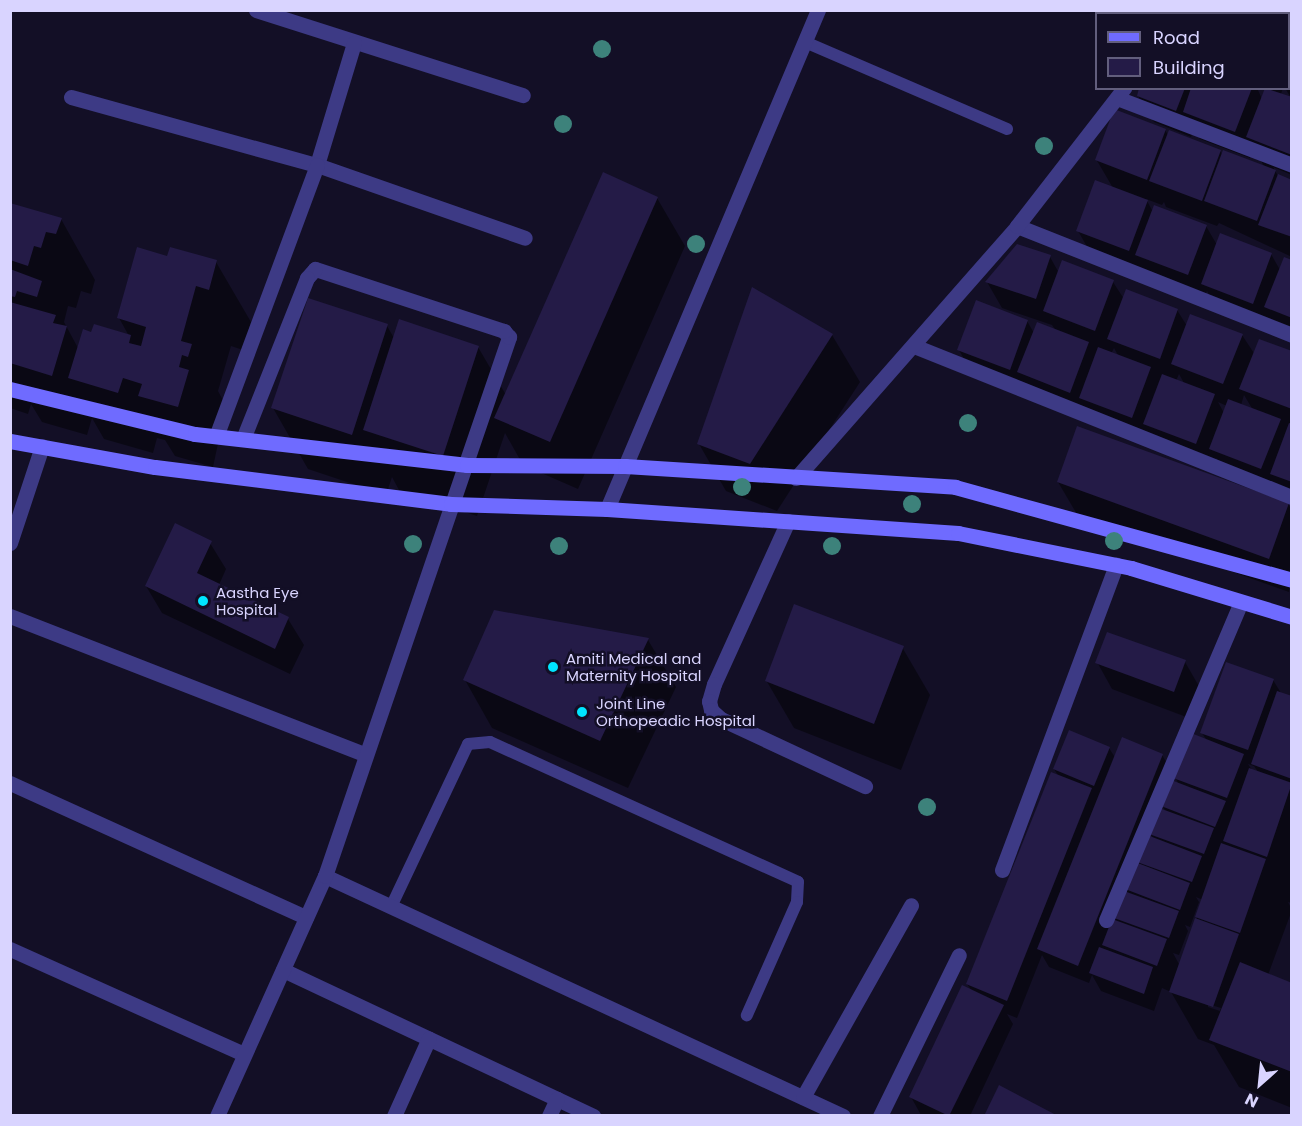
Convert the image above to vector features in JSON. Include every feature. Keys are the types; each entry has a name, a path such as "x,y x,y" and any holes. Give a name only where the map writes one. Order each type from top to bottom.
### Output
{"street":[{"path":"256,10 354,44 523,95"},
{"path":"607,509 818,10"},
{"path":"216,436 317,165 354,44"},
{"path":"796,478 914,346 1017,225 1120,93 1292,165"},
{"path":"71,98 317,165 525,238"},
{"path":"1017,225 1292,335"},
{"path":"217,1116 325,876 451,504 467,465 509,342 507,334 315,269 307,278 243,439"},
{"path":"914,346 1292,497"},
{"path":"10,389 216,436 467,465 625,466 955,487 1292,580"},
{"path":"10,441 155,467 451,504 607,509 958,533 1116,565 1292,617"},
{"path":"10,543 42,446"},
{"path":"788,521 714,684 711,710 721,719 865,786"},
{"path":"1002,870 1116,565"},
{"path":"1106,920 1241,602"},
{"path":"10,616 366,755"},
{"path":"10,783 306,917"},
{"path":"325,876 843,1116"},
{"path":"803,1097 910,906"},
{"path":"10,949 244,1054"},
{"path":"880,1116 959,955"},
{"path":"283,970 593,1116"},
{"path":"394,1116 429,1038"},
{"path":"549,1116 557,1099"}],"lane":[{"path":"805,42 1007,129"},
{"path":"391,907 468,744 490,742 798,882 797,902 747,1015"}],"building":[{"path":"1227,10 1265,10 1270,12 1226,12"},
{"path":"1292,32 1292,81 1290,80"},
{"path":"1138,90 1184,90 1176,111 1137,96"},
{"path":"1190,90 1251,90 1235,132 1183,112"},
{"path":"1264,90 1292,97 1292,155 1246,137"},
{"path":"1114,109 1166,129 1147,180 1095,160"},
{"path":"1169,130 1221,150 1202,201 1149,181"},
{"path":"1223,150 1276,170 1257,221 1204,201"},
{"path":"603,172 658,197 550,442 494,418"},
{"path":"1278,174 1292,180 1292,237 1258,225"},
{"path":"1095,180 1148,200 1129,251 1076,231"},
{"path":"10,203 62,218 56,234 46,232 41,248 34,246 28,266 10,260"},
{"path":"1154,205 1207,225 1188,275 1135,255"},
{"path":"1220,233 1272,253 1253,304 1201,284"},
{"path":"1017,244 1051,255 1036,299 985,282"},
{"path":"137,247 167,256 170,247 217,260 209,290 196,286 181,341 192,344 188,357 182,355 179,367 189,370 178,407 138,396 142,384 123,378 118,393 68,378 83,329 91,332 94,324 131,335 129,343 141,346 146,327 117,318"},
{"path":"1284,257 1292,260 1292,318 1264,307"},
{"path":"1062,260 1114,280 1095,331 1043,311"},
{"path":"10,269 42,281 37,297 17,291 15,297 10,296"},
{"path":"752,287 833,334 750,464 697,444"},
{"path":"1126,289 1178,309 1160,359 1107,339"},
{"path":"308,298 388,324 352,435 271,408"},
{"path":"976,300 1028,320 1010,370 957,350"},
{"path":"10,302 56,315 53,323 67,326 52,376 10,363"},
{"path":"1190,314 1243,334 1223,384 1171,364"},
{"path":"399,319 479,346 443,456 363,430"},
{"path":"1037,322 1089,342 1070,393 1017,372"},
{"path":"1259,339 1292,351 1292,409 1239,389"},
{"path":"1098,347 1151,367 1132,418 1079,398"},
{"path":"1162,374 1215,394 1196,444 1143,424"},
{"path":"1228,399 1281,419 1261,469 1209,449"},
{"path":"1289,423 1292,424 1292,482 1270,474"},
{"path":"1077,426 1289,503 1269,559 1057,482"},
{"path":"175,523 212,541 197,573 289,617 275,649 145,586"},
{"path":"794,604 904,646 874,724 765,681"},
{"path":"494,610 649,638 600,741 463,680"},
{"path":"1107,632 1186,660 1174,692 1095,663"},
{"path":"1226,662 1274,679 1248,750 1200,733"},
{"path":"1277,691 1292,696 1292,779 1251,764"},
{"path":"1069,730 1110,747 1094,786 1053,769"},
{"path":"1191,733 1244,754 1227,798 1173,778"},
{"path":"1122,737 1163,754 1078,966 1037,949"},
{"path":"1249,768 1292,783 1267,857 1223,841"},
{"path":"1051,772 1092,788 1007,1001 966,984"},
{"path":"1171,780 1226,801 1215,827 1161,806"},
{"path":"1159,808 1214,828 1204,854 1149,834"},
{"path":"1147,835 1202,856 1192,882 1137,862"},
{"path":"1221,843 1266,859 1240,933 1195,917"},
{"path":"1135,862 1190,883 1180,910 1125,889"},
{"path":"1124,891 1179,911 1169,938 1114,918"},
{"path":"1195,918 1239,934 1213,1007 1169,992"},
{"path":"1112,919 1167,939 1157,966 1102,945"},
{"path":"1099,947 1153,967 1144,994 1089,973"},
{"path":"1240,962 1292,983 1292,1072 1209,1040"},
{"path":"962,985 1004,1005 949,1116 909,1097"},
{"path":"999,1085 1058,1116 984,1116"}],"place":[{"name":"Aastha Eye Hospital","path":"203,601"},
{"name":"Amiti Medical and Maternity Hospital","path":"553,667"},
{"name":"Joint Line Orthopeadic Hospital","path":"582,712"}]}
